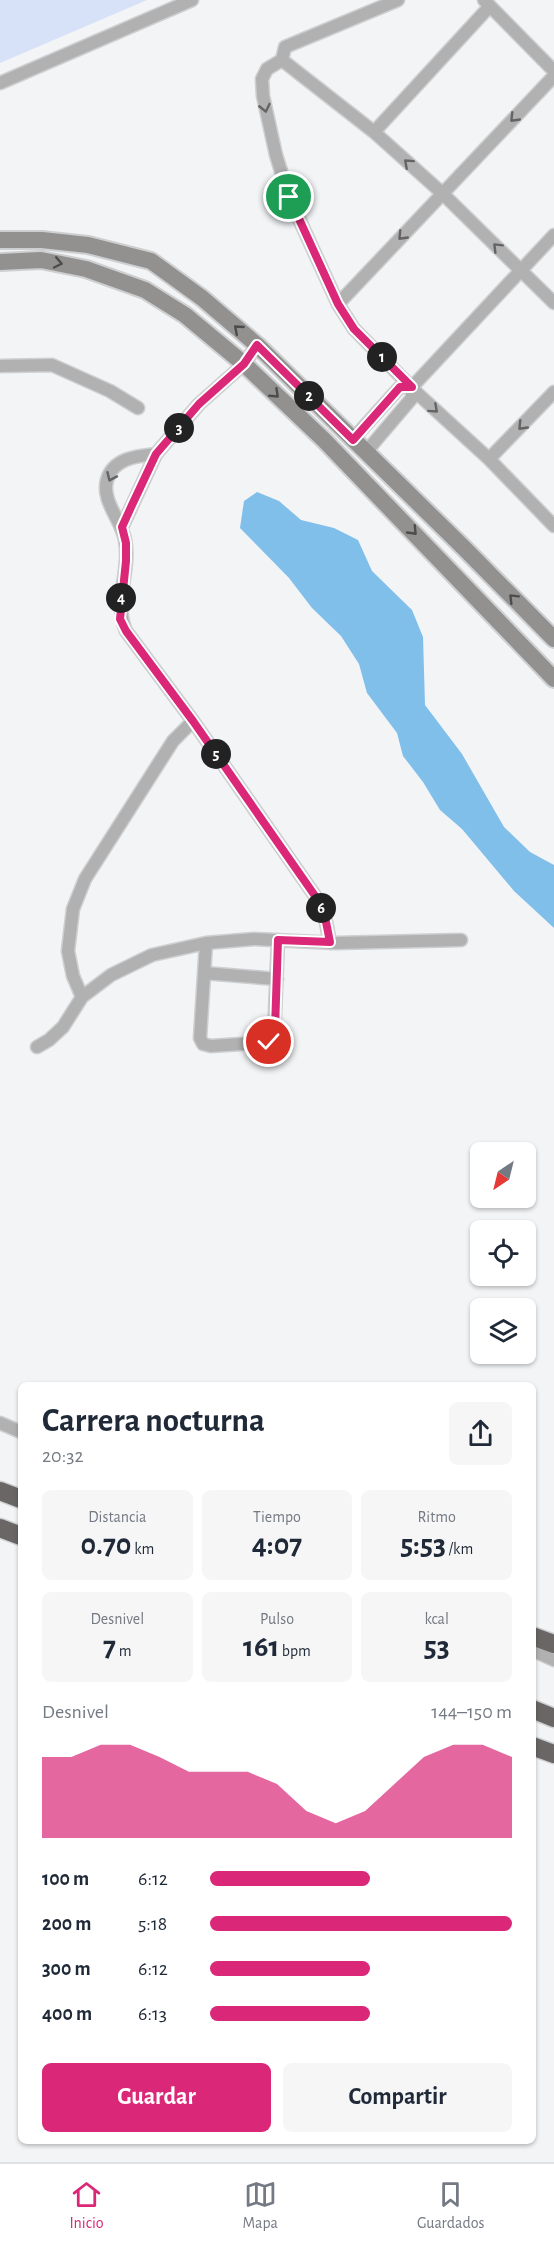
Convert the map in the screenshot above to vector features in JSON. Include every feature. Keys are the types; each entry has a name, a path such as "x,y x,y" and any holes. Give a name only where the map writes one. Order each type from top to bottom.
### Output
{"highway":[{"path":"0,1491 18,1498"},
{"path":"0,1528 18,1535"},
{"path":"536,1637 554,1644"},
{"path":"536,1711 554,1718"},
{"path":"536,1747 554,1754"}],"street":[{"path":"0,83 192,0"},
{"path":"398,0 285,47 282,60 267,69 262,79 263,96 276,155 289,197 338,304 354,329 489,459 554,526"},
{"path":"374,132 487,3 554,71"},
{"path":"282,60 374,132 442,193 554,303"},
{"path":"338,304 554,76"},
{"path":"366,452 412,398 412,387 554,235"},
{"path":"0,240 42,240 88,245 151,261 202,298 257,345 554,639"},
{"path":"0,262 41,260 86,269 145,290 185,315 244,364 324,440 554,679"},
{"path":"122,527 156,454 199,404 244,364 257,345"},
{"path":"0,366 52,365 110,391 138,408"},
{"path":"353,440 400,387 412,387"},
{"path":"489,459 554,392"},
{"path":"156,454 129,457 114,469 107,479 106,492 122,527 126,543 120,619 126,631 193,721 320,903 330,942"},
{"path":"82,997 73,976 69,951 73,909 85,879 173,741 193,721"},
{"path":"37,1047 63,1027 82,997 111,975 152,955 206,943 254,939 330,942 461,940"},
{"path":"206,943 200,1038 203,1044 211,1046 269,1042 274,1036 278,940"},
{"path":"204,973 277,979"},
{"path":"0,1423 18,1431"},
{"path":"536,1652 554,1660"}],"shaded area":[{"path":"0,0 147,0 0,63"}],"water":[{"path":"257,492 279,501 301,520 334,528 358,540 372,571 412,610 423,637 425,705 462,754 504,827 530,852 554,865 554,928 514,891 462,829 440,810 423,782 403,756 397,733 367,693 359,664 341,636 312,608 289,578 240,528 244,501"}],"route":[{"path":"269,1042 274,1036 275,1029 278,940 330,942 320,903 193,721 126,631 120,619 120,605 126,561 126,543 122,527 156,454 199,404 244,364 257,345 353,440 400,387 412,387 354,329 338,304 289,197"}]}
